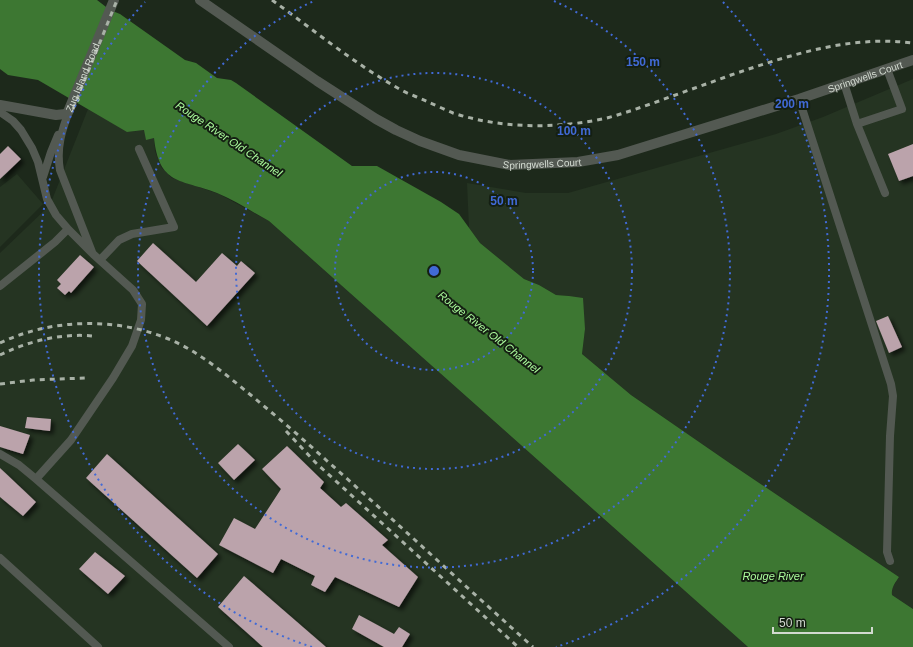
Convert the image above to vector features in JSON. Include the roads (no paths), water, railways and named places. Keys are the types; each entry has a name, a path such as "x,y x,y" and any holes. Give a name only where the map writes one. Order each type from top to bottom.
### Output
{"street":[{"name":"Zug Island Road","path":"0,105 60,116 68,113 114,0"},
{"name":"Springwells Court","path":"200,0 317,81 376,119 420,141 459,155 510,165 578,162 618,155 799,99 913,60"}],"lane":[{"path":"857,124 902,109 887,68"},
{"path":"844,83 857,124 885,193"},
{"path":"799,99 892,384 893,396 890,436 887,552 890,561"},
{"path":"0,112 17,126 27,139 38,162 44,191 56,215 93,254 133,290 142,304 142,320 132,346 92,410 70,440 36,479"},
{"path":"68,113 61,134 59,154 60,170 93,254"},
{"path":"42,179 51,152 68,113"},
{"path":"100,260 119,240 132,234 174,227 139,149"},
{"path":"0,286 55,242 68,229"},
{"path":"0,454 19,465 36,479 229,647"},
{"path":"0,558 98,647"}],"water":[{"name":"Rouge River","path":"0,0 97,0 110,10 120,14 185,60 196,63 217,78 231,80 236,83 352,166 377,166 441,202 459,214 480,243 524,279 539,285 556,295 583,298 585,329 582,354 631,395 899,577 893,588 892,595 913,609 913,647 748,647 269,221 224,196 174,178 166,172 161,164 154,138 146,140 144,130 127,132 38,80 8,75 0,69"}],"railway":[{"path":"73,109 117,0"},
{"path":"272,0 352,59 403,91 453,113 510,125 530,126 569,124 607,118 640,108 775,60 820,48 866,42 890,41 913,43"},
{"path":"0,343 19,335 61,325 104,324 146,331 190,349 222,371 299,436 533,647"},
{"path":"0,355 45,339 81,335 93,336"},
{"path":"0,384 33,380 86,378"},
{"path":"286,431 316,463 518,647"}],"water label":[{"name":"Rouge River Old Channel","path":"229,139"},
{"name":"Rouge River Old Channel","path":"489,332"}]}
